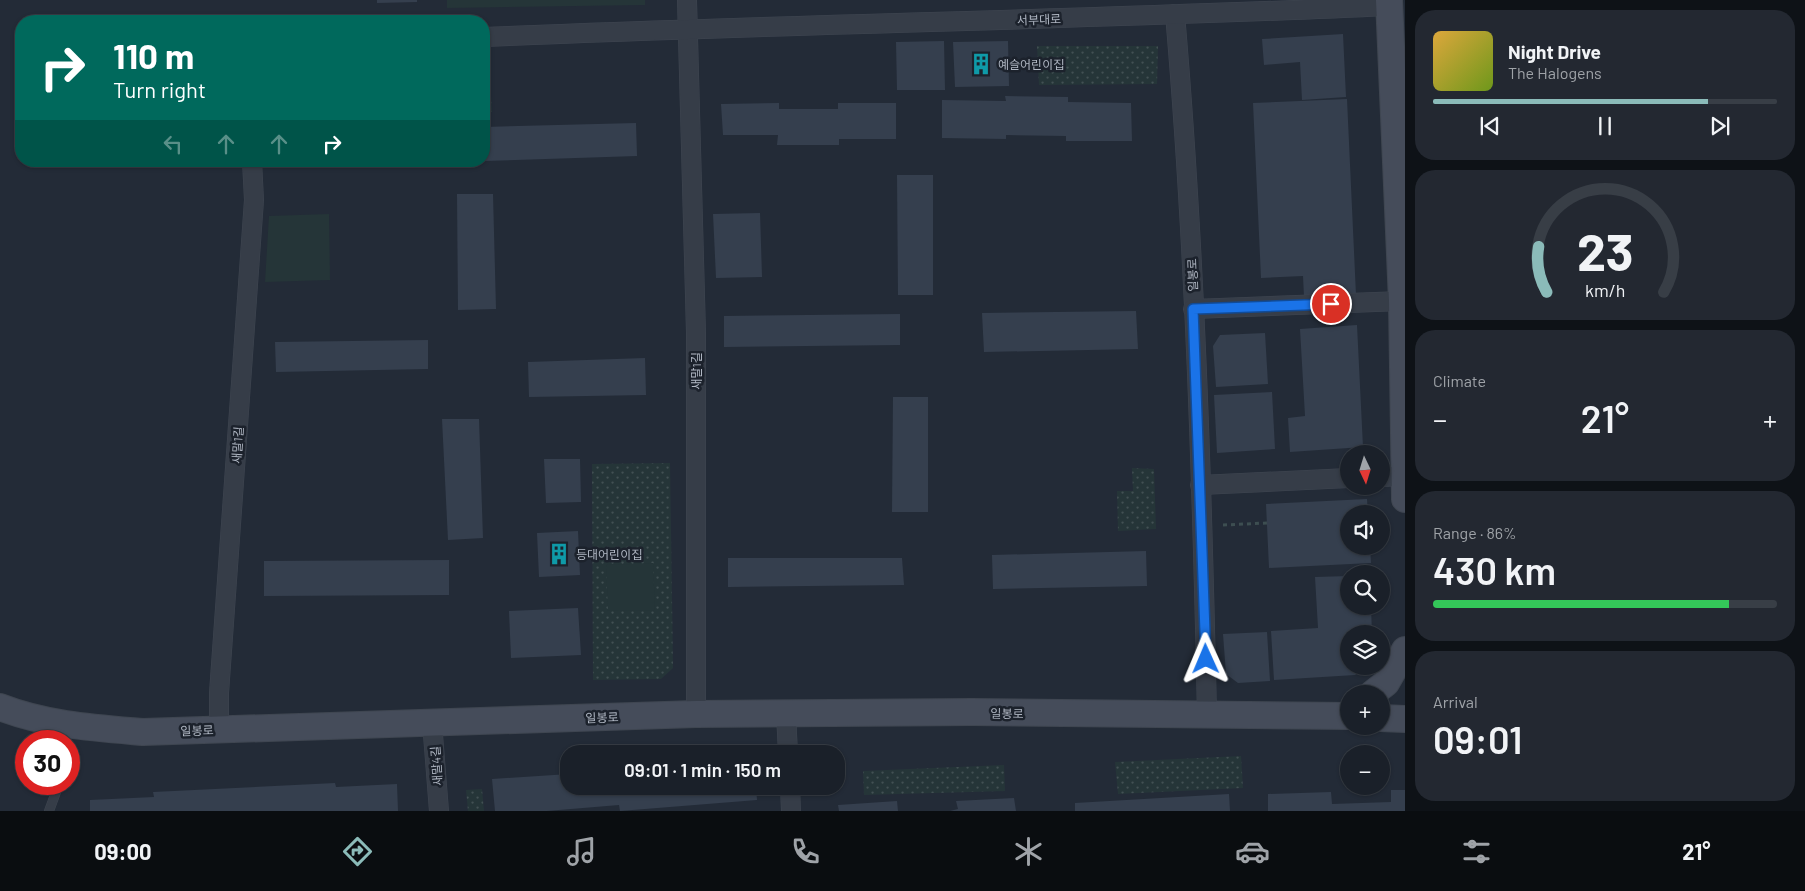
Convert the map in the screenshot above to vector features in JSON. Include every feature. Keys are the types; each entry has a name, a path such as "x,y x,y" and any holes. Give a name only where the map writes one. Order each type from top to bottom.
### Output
{"street":[{"name":"새말1길","path":"687,0 696,333 696,714"},
{"name":"서부대로","path":"689,28 868,25 1175,14 1389,3 1402,301 1396,484"},
{"name":"일봉로","path":"1175,14 1186,139 1208,715"},
{"path":"490,37 689,28"},
{"name":"새말1길","path":"219,729 220,683 254,200 252,167"},
{"path":"1193,309 1402,301"},
{"path":"1200,484 1340,478"},
{"path":"1383,685 1405,650"},
{"name":"일봉로","path":"0,707 18,714 83,727 143,732 696,714 972,712 1208,715 1340,712"},
{"path":"786,714 788,745"},
{"path":"1390,718 1405,719"},
{"name":"새말4길","path":"432,722 439,811"},
{"path":"790,795 791,811"}],"lane":[{"path":"49,811 55,795"}],"path":[{"path":"1202,526 1267,523"}],"shaded area":[{"path":"447,0 645,0 645,5 447,8"},
{"path":"1037,46 1158,46 1157,84 1039,85"},
{"path":"490,81 492,112 490,112"},
{"path":"329,214 330,280 265,282 269,216"},
{"path":"670,463 673,668 661,679 593,680 592,464"},
{"path":"1132,468 1154,469 1156,529 1118,531 1117,491 1133,491"},
{"path":"653,563 655,610 608,611 606,565"},
{"path":"1241,756 1243,788 1118,794 1115,762"},
{"path":"1004,765 1005,791 864,795 863,771"},
{"path":"482,789 484,811 468,811 466,790"}],"building":[{"path":"377,0 417,0 417,2 377,3"},
{"path":"1343,34 1346,97 1302,100 1300,62 1264,65 1262,39"},
{"path":"944,41 945,90 897,90 896,42"},
{"name":"예슬어린이집","path":"1008,41 1009,86 955,87 953,42"},
{"path":"1005,96 1068,97 1068,102 1131,103 1132,141 1066,141 1066,136 1006,135 1006,139 942,138 942,100 1006,101"},
{"path":"1347,99 1356,295 1304,297 1303,276 1261,278 1253,103"},
{"path":"779,103 779,109 838,109 838,103 896,103 896,139 839,139 839,145 777,145 778,135 723,135 721,104"},
{"path":"636,123 637,156 490,161 490,127"},
{"path":"897,175 933,175 933,295 898,295"},
{"path":"457,194 493,194 496,309 458,310"},
{"path":"760,213 762,277 716,278 713,214"},
{"path":"1136,311 1138,349 984,352 982,313"},
{"path":"900,314 900,345 724,347 724,316"},
{"path":"1357,325 1363,445 1340,445 1340,449 1290,452 1288,418 1305,416 1300,329"},
{"path":"1265,333 1268,384 1216,387 1213,346 1220,335"},
{"path":"428,340 428,369 276,372 275,342"},
{"path":"645,358 646,395 529,397 528,362"},
{"path":"1272,392 1275,449 1217,453 1214,395"},
{"path":"893,397 928,397 928,512 892,512"},
{"path":"442,419 479,419 483,538 448,540"},
{"path":"544,459 580,459 581,502 546,503"},
{"path":"1367,499 1367,505 1340,505 1340,555 1371,555 1371,563 1269,568 1266,504"},
{"name":"등대어린이집","path":"578,531 580,575 539,577 537,533"},
{"path":"1146,551 1147,586 993,589 992,555"},
{"path":"728,558 902,558 904,585 728,587"},
{"path":"449,560 449,595 264,596 264,561"},
{"path":"1340,576 1340,615 1371,615 1372,625 1340,625 1340,675 1355,675 1274,680 1271,631 1318,628 1315,577"},
{"path":"578,608 581,655 511,658 509,611"},
{"path":"1267,632 1270,681 1238,683 1226,674 1223,634"},
{"path":"560,775 560,795 757,795 757,800 620,811 619,805 547,811 495,811 492,779"},
{"path":"335,783 336,787 397,784 398,811 90,811 90,800 154,797 153,792"},
{"path":"1391,790 1405,790 1405,811 1268,811 1268,794 1331,792 1332,804 1391,802"},
{"path":"1229,794 1230,811 1075,811 1075,803"},
{"path":"1014,798 1016,811 950,811 958,809 956,801"},
{"path":"897,801 898,811 839,811 838,805"}],"place":[{"name":"예슬어린이집","path":"981,64"},
{"name":"등대어린이집","path":"559,554"}],"route":[{"path":"1206,659 1205,586 1193,309 1331,304"}]}
